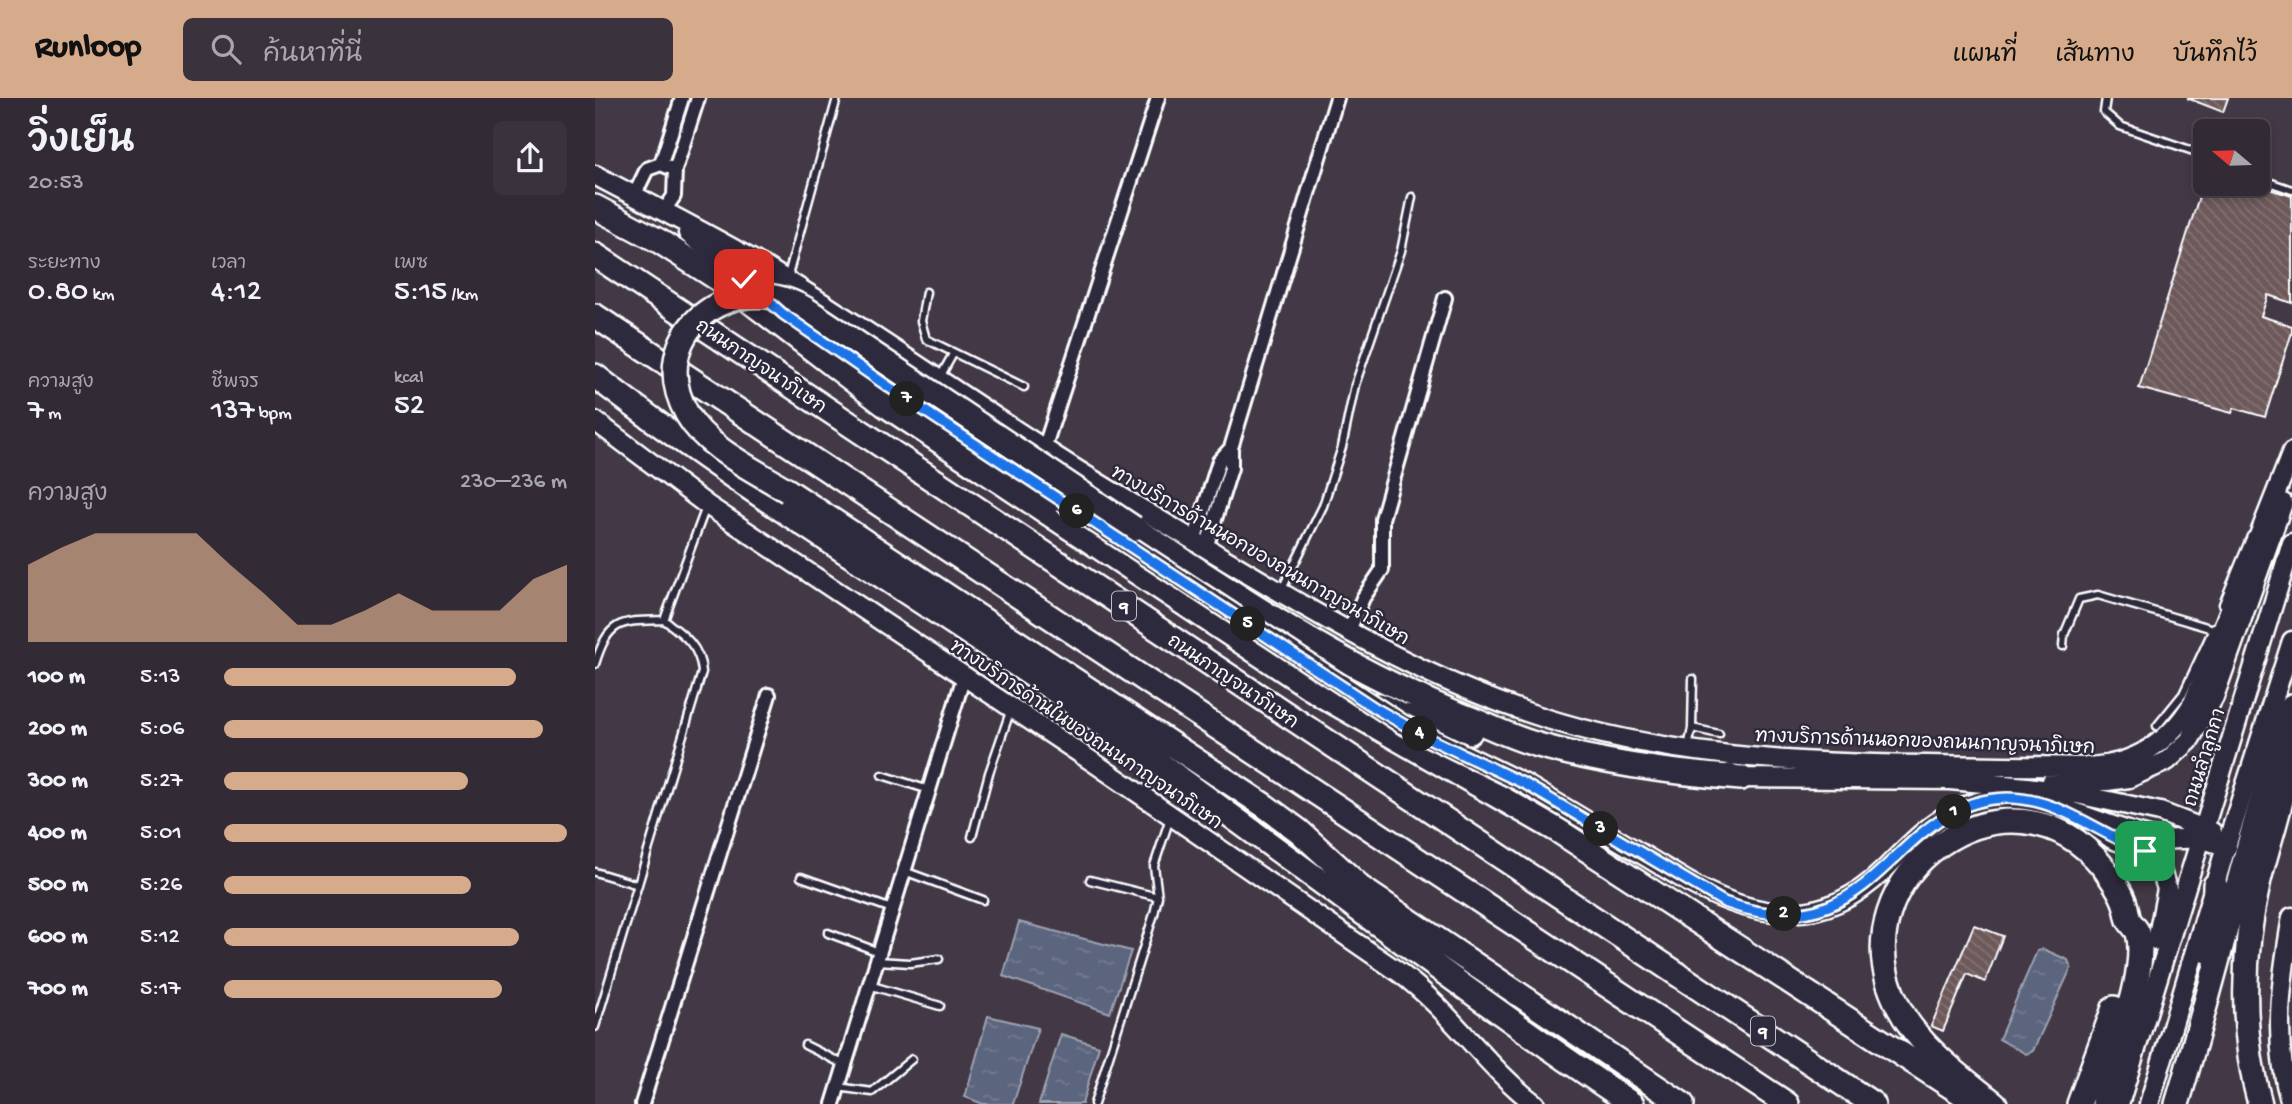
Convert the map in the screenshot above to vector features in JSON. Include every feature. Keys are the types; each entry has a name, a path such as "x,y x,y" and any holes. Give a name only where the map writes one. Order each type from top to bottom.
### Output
{"highway":[{"path":"595,206 659,241 734,289 884,404 1246,645 1381,731 1567,836 1978,1104"},
{"name":"ถนนกาญจนาภิเษก","path":"595,255 1873,1104"},
{"path":"1356,883 1300,831 1265,806 976,613 720,447 695,426 683,405 677,369 687,333 706,312 731,298 756,293 794,302 1293,633 1364,673 1422,700 1535,744"},
{"path":"595,316 1787,1104"},
{"path":"595,376 672,434 1028,671 1213,801 1269,845 1555,1053 1632,1104"},
{"path":"1246,645 1284,659 1401,715 1458,730 1535,744 1633,767 1741,778"},
{"path":"2177,1104 2223,947 2269,771 2282,704"},
{"path":"2260,1104 2247,1018 2249,933 2292,750"},
{"path":"1213,801 1356,883 1675,1099"},
{"path":"1995,1104 1952,1069 1908,1021 1892,993 1887,970 1885,927 1896,894 1925,855 1954,835 1975,827 2010,821 2029,823 2057,832 2093,856 2119,891 2129,919 2138,932 2136,978 2115,1101"},
{"path":"2163,1104 2214,930 2215,886"},
{"path":"2079,1104 2123,982 2129,919"}],"main road":[{"name":"ทางบริการด้านนอกของถนนกาญจนาภิเษก","path":"595,175 700,230 786,281 1044,449 1348,633 1434,677 1487,699 1577,728 1688,750 1841,763 2088,767 2131,760 2167,737 2193,704 2265,514 2292,452"},
{"name":"ทางบริการด้านนอกของถนนกาญจนาภิเษก","path":"663,212 783,314 1063,502 1393,718 1525,784 1724,902 1753,911 1805,912 1851,897 1930,826 1976,803 2023,800 2126,830 2175,841 2202,834"},
{"path":"878,340 842,324 835,325 829,332 831,346 915,363"},
{"name":"ทางบริการด้านในของถนนกาญจนาภิเษก","path":"595,421 707,505 1171,815 1414,984 1514,1087 1535,1104"},
{"path":"1950,780 2107,781 2147,772 2178,752 2203,721 2214,697 2292,476"},
{"name":"ถนนลำลูกกา","path":"2115,1101 2292,544"},
{"path":"2149,1104 2228,842 2282,704 2292,641"},
{"path":"2245,694 2282,704"},
{"path":"1688,750 1741,778"},
{"name":"ทางบริการด้านนอกของถนนกาญจนาภิเษก","path":"1741,778 1950,780 2052,790 2181,819 2202,834 2228,842"},
{"path":"2126,830 2147,831 2154,823 2147,813 2131,806"},
{"path":"2081,816 2112,839 2150,854 2164,875 2167,889 2159,933 2125,1046 2115,1101"},
{"path":"2291,1104 2279,1049 2279,1023 2280,994 2292,917"}],"street":[{"path":"661,164 682,98"},
{"path":"663,212 674,196 675,170 698,98"},
{"path":"1044,449 1158,98"},
{"path":"1200,544 1219,461 1231,448 1337,98"},
{"path":"634,196 647,169 661,164 675,170"},
{"path":"1348,633 1363,598 1382,570 1382,519 1445,298"},
{"path":"833,1104 964,676"},
{"path":"642,1104 769,695"}],"lane":[{"path":"786,281 837,98"},
{"path":"2106,98 2104,112 2120,127 2193,151"},
{"path":"2270,182 2292,190"},
{"path":"1280,593 1323,506 1342,447 1355,385 1401,251 1412,197"},
{"path":"926,292 921,321 926,339 953,355 1024,387"},
{"path":"939,379 953,355"},
{"path":"664,620 707,505"},
{"path":"2157,726 2183,694 2213,629 2245,544 2265,514"},
{"path":"2063,646 2064,635 2079,598 2098,595 2213,629"},
{"path":"595,663 607,633 616,624 664,620 688,638 699,655 702,672 595,1027"},
{"path":"1688,750 1692,728 1693,680"},
{"path":"972,837 986,782 1011,709"},
{"path":"1692,728 1719,734"},
{"path":"882,775 929,790"},
{"path":"1094,1104 1158,897 1154,866 1171,815"},
{"path":"904,871 983,900"},
{"path":"595,872 638,885"},
{"path":"801,877 892,909"},
{"path":"1090,880 1158,897"},
{"path":"828,933 878,957 910,963 939,959"},
{"path":"869,985 940,1006"},
{"path":"805,1045 845,1065"},
{"path":"838,1087 872,1092 912,1059"}],"water":[{"path":"1019,922 1131,951 1110,1013 1003,976"},
{"path":"2043,949 2068,960 2071,968 2033,1051 2026,1054 1999,1039 2037,951"},
{"path":"988,1016 1038,1028 1013,1104 983,1104 965,1097"},
{"path":"1061,1034 1099,1046 1082,1104 1039,1104"}],"building":[{"path":"2187,98 2228,98 2223,112"},
{"path":"2270,189 2292,196 2292,303 2268,295 2261,316 2292,326 2292,332 2265,417 2234,408 2232,413 2139,388 2199,196 2270,196"},
{"path":"1974,925 2003,936 1985,982 1967,974 1943,1031 1931,1026"}],"route":[{"path":"744,279 783,314 896,392 1375,708 1424,736 1525,784 1724,902 1753,911 1786,914 1825,907 1851,897 1862,889 1940,819 1976,803 2008,798 2039,803 2081,816 2112,839 2145,851"}]}
